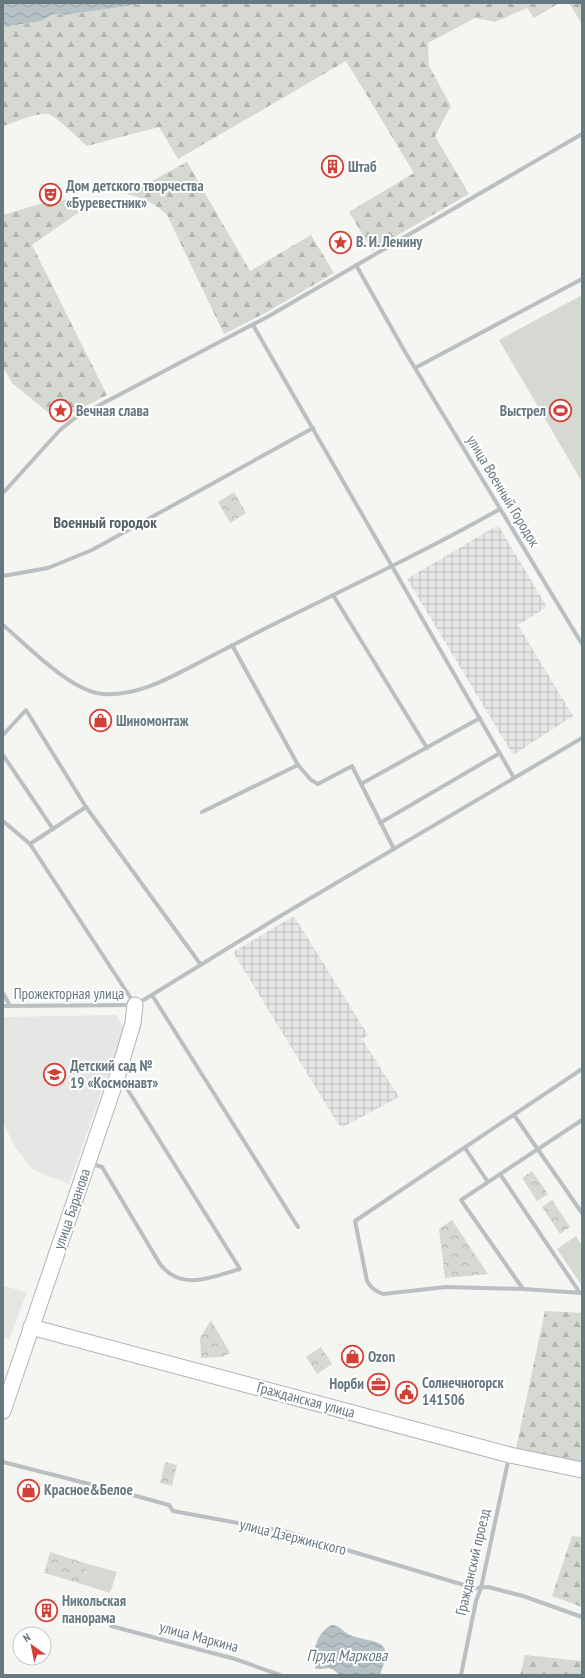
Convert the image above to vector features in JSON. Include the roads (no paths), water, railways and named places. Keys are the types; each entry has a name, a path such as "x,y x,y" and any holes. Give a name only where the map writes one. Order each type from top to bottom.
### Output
{"street":[{"path":"3,493 60,430 75,418 253,325 582,134"},
{"name":"улица Военный Городок","path":"356,265 404,350 582,644"},
{"path":"415,368 582,279"},
{"path":"253,325 514,778"},
{"path":"3,576 48,568 92,550 313,428"},
{"path":"3,625 69,682 84,690 102,694 123,693 157,684 232,645 393,567 500,509"},
{"path":"333,595 427,748"},
{"path":"232,645 298,765 311,780 318,784 352,766 394,849"},
{"path":"3,735 26,710 86,807 200,965"},
{"path":"361,784 480,718"},
{"path":"3,821 30,844 135,1005 582,738"},
{"path":"380,823 500,753"},
{"path":"3,755 53,828"},
{"path":"202,812 298,765"},
{"path":"30,844 86,807"},
{"path":"3,994 10,1006"},
{"path":"152,995 298,1227"},
{"name":"Прожекторная улица","path":"3,1006 135,1005"},
{"name":"улица Баранова","path":"3,1410 118,1074 134,1023 135,1005"},
{"path":"581,1293 523,1289 446,1287 383,1294 373,1289 367,1281 355,1221 582,1069"},
{"path":"88,1162 102,1167 160,1264 172,1276 180,1280 200,1281 240,1269 118,1074"},
{"path":"514,1115 582,1213"},
{"path":"523,1289 461,1200 582,1120"},
{"path":"465,1148 488,1182"},
{"path":"500,1174 581,1293"},
{"name":"Гражданская улица","path":"31,1327 510,1455 582,1470"},
{"name":"Гражданский проезд","path":"461,1675 476,1601 481,1588 510,1455"},
{"name":"улица Дзержинского","path":"3,1462 140,1497 169,1506 173,1511 287,1532 474,1588 488,1587 523,1596 549,1607 582,1617"},
{"name":"улица Маркина","path":"111,1626 236,1659 280,1675"}],"water":[{"path":"3,3 149,3 64,15 54,14 41,21 3,27"},
{"name":"Пруд Маркова","path":"331,1625 339,1627 350,1635 381,1644 386,1654 380,1675 340,1675 328,1668 316,1669 314,1657 316,1644 322,1633"}],"place":[{"name":"Штаб","path":"332,167"},
{"name":"Дом детского творчества «Буревестник»","path":"50,195"},
{"name":"В. И. Ленину","path":"341,242"},
{"name":"Вечная слава","path":"61,411"},
{"name":"Выстрел","path":"561,411"},
{"name":"Шиномонтаж","path":"101,721"},
{"name":"Детский сад № 19 «Космонавт»","path":"55,1075"},
{"name":"Ozon","path":"353,1357"},
{"name":"Норби","path":"379,1384"},
{"name":"Солнечногорск 141506","path":"407,1392"},
{"name":"Красное&Белое","path":"28,1490"},
{"name":"Никольская панорама","path":"47,1610"}],"district":[{"name":"Военный городок","path":"105,522"}]}
